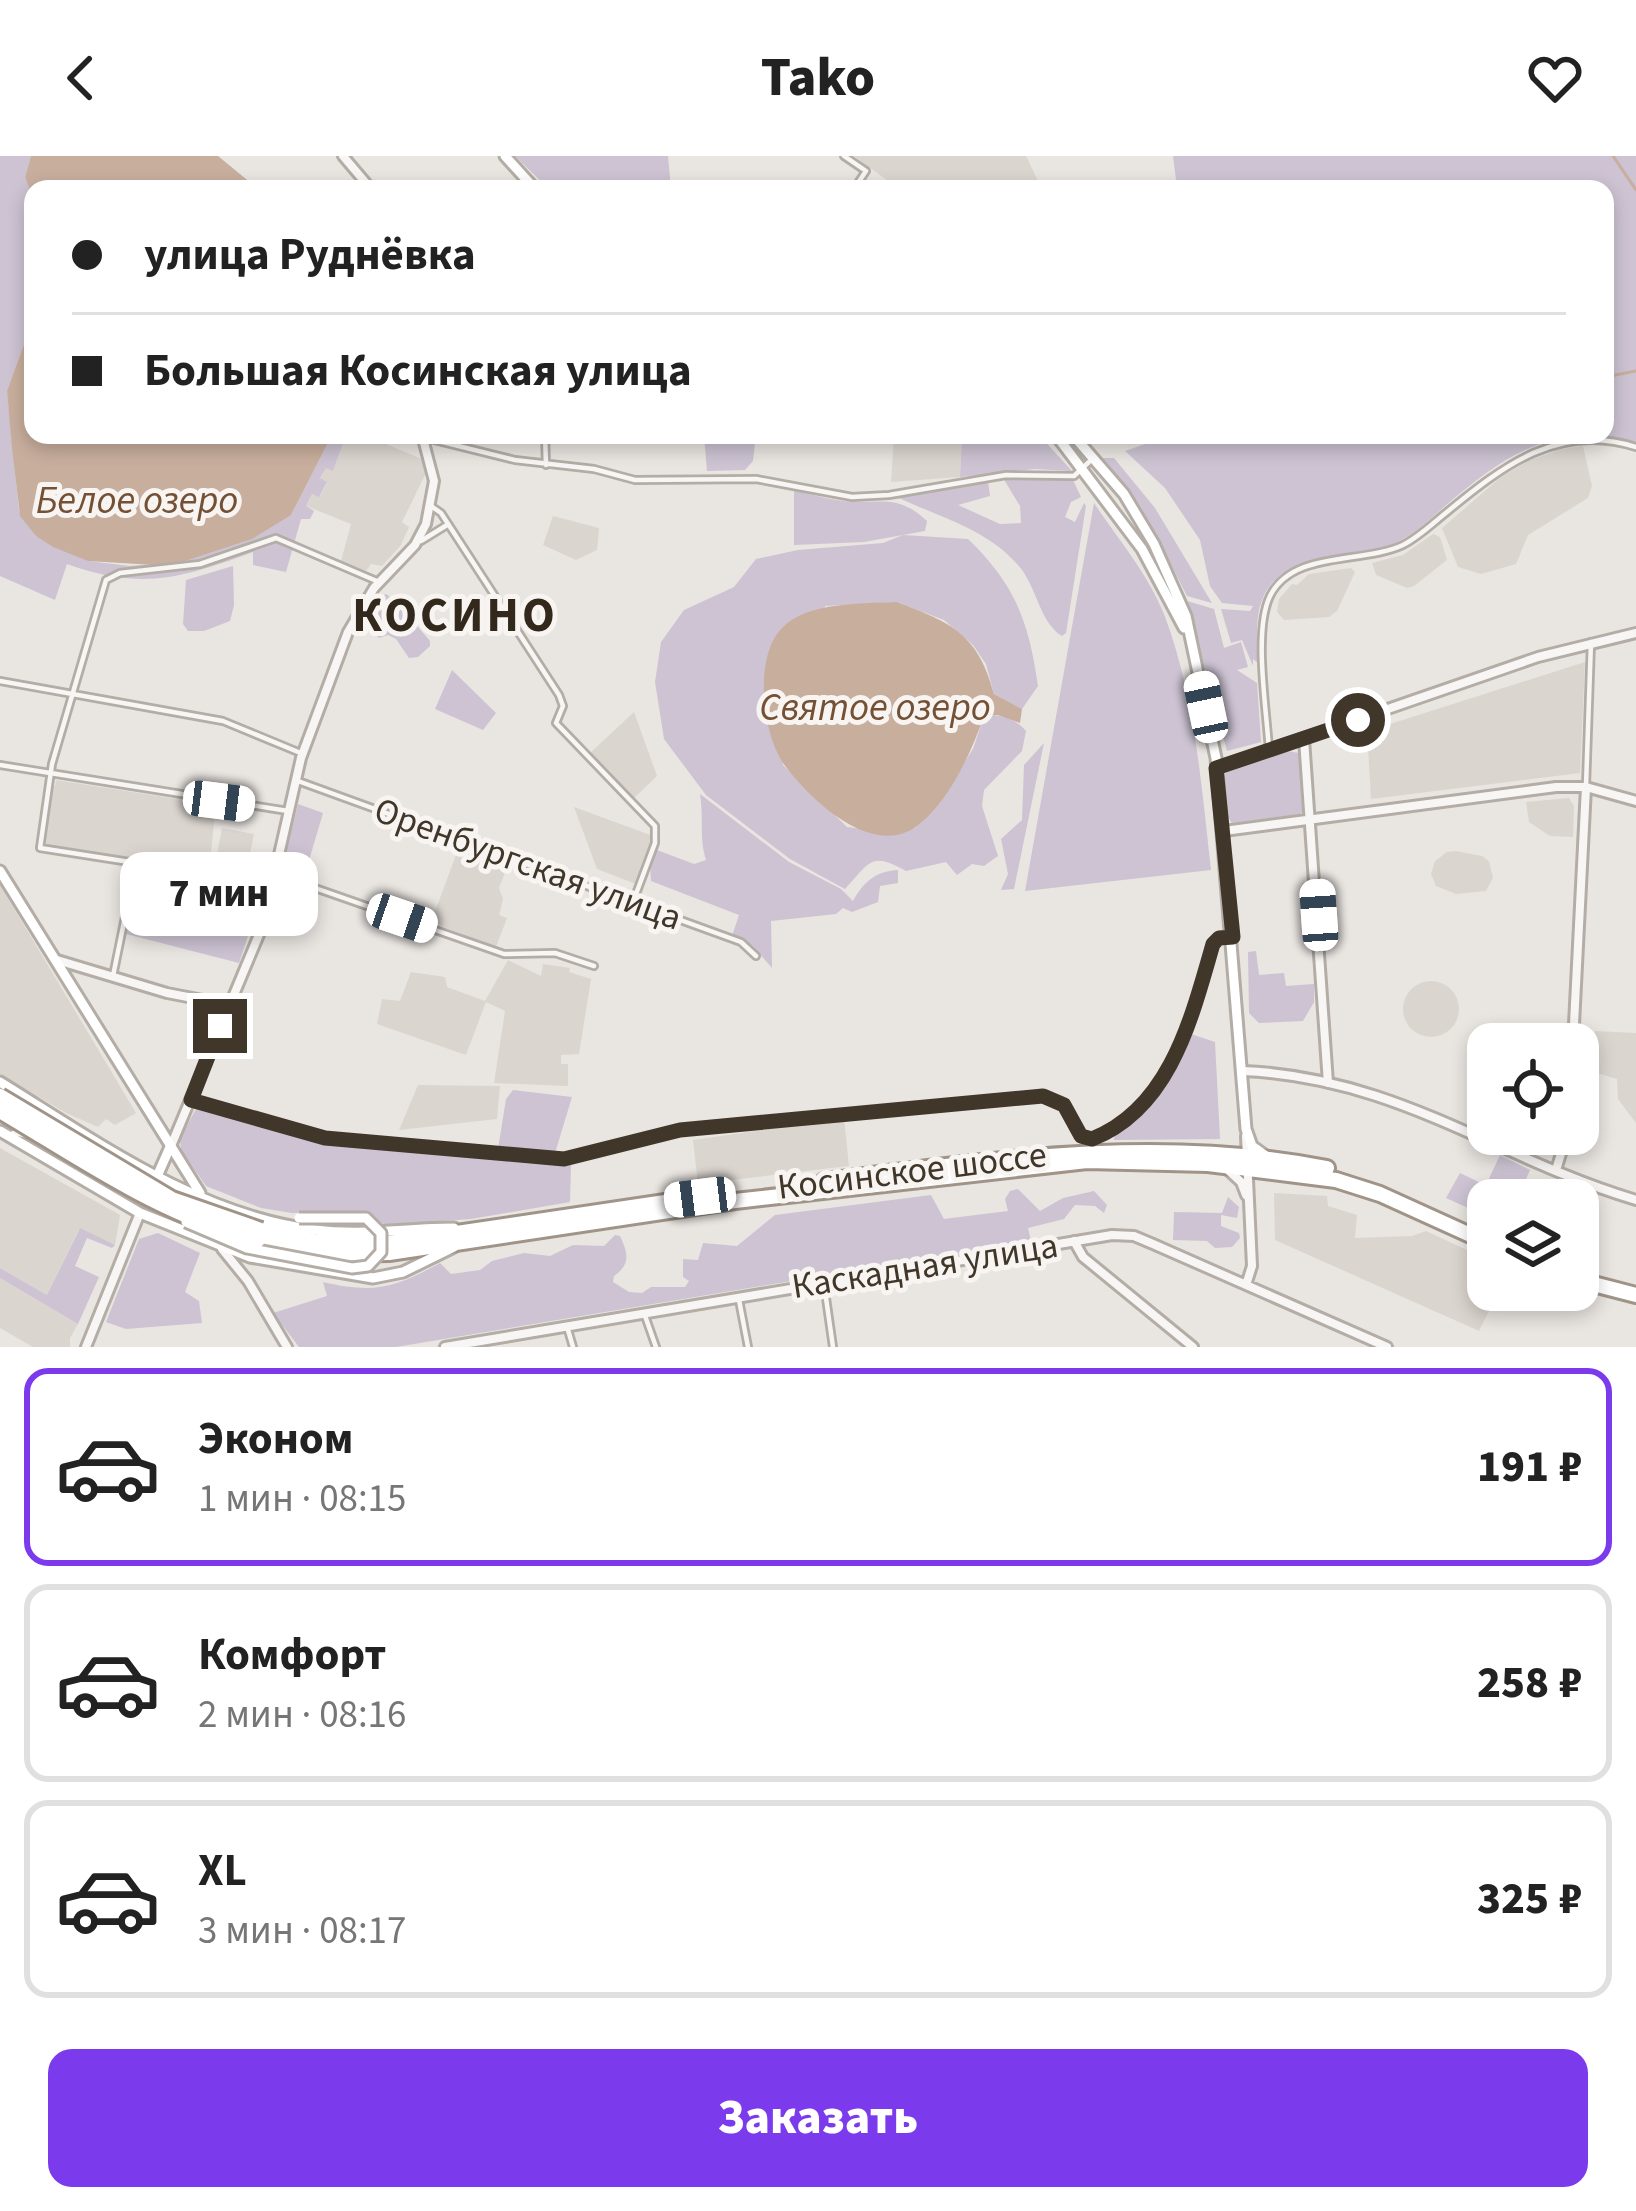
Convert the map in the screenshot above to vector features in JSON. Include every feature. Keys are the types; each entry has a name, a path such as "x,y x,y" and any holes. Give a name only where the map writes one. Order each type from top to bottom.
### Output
{"highway":[{"name":"Косинское шоссе","path":"0,1096 172,1199 310,1251 356,1254 414,1251 734,1201 1024,1166 1209,1159"},
{"name":"Косинское шоссе","path":"0,1111 146,1198 220,1230 260,1229 314,1240 375,1244 1013,1157 1107,1149 1367,1179 1467,1224"},
{"name":"Косинское шоссе","path":"1274,1165 1355,1184 1467,1234"},
{"path":"1599,1276 1636,1285"},
{"path":"1599,1285 1636,1294"}],"main road":[{"path":"505,156 527,180"},
{"path":"1064,444 1142,549 1195,655"},
{"path":"1082,444 1124,494 1174,582 1195,655 1224,831 1245,1128 1256,1150 1274,1165"},
{"path":"0,872 215,1219 211,1234 193,1237"},
{"path":"0,1082 158,1177 260,1229 299,1219 366,1218 381,1233 381,1252 368,1266 356,1269 256,1251 216,1237 146,1198"},
{"path":"0,1128 48,1157"},
{"path":"0,1128 140,1214 216,1246 270,1262 354,1277 383,1277 476,1240"},
{"path":"1209,1159 1232,1150 1245,1128"},
{"path":"63,1166 55,1155 58,1139 67,1132 84,1134"},
{"path":"140,1214 170,1147"}],"street":[{"path":"343,156 363,180"},
{"path":"844,156 866,171 860,180"},
{"path":"415,545 430,506 433,470 425,444"},
{"path":"456,444 635,481 756,479 871,497 1006,475 1074,476 1095,458"},
{"path":"545,444 546,465"},
{"path":"1269,751 1264,620 1270,596 1285,578 1309,566 1402,545 1497,470 1543,447 1567,444"},
{"path":"430,506 441,513 559,695 562,706 556,723 655,826 655,843 633,902"},
{"path":"426,524 434,532"},
{"path":"170,1147 263,925 303,754 348,632 379,582 415,545 447,525"},
{"path":"112,977 136,863 40,848 51,773 106,580 113,574 200,564 267,539 288,540 379,582"},
{"path":"1216,768 1591,642 1636,633"},
{"path":"1574,1023 1591,642"},
{"path":"0,681 223,721 303,754"},
{"path":"1304,739 1328,1083"},
{"path":"0,765 288,811"},
{"name":"Оренбургская улица","path":"296,780 743,943 756,956"},
{"path":"1224,831 1556,787 1586,787 1636,801"},
{"path":"275,874 504,954 555,952 594,966"},
{"path":"191,1100 325,1138 531,1158 584,1157 680,1130 1043,1096 1064,1105 1083,1138 1104,1133 1134,1110 1171,1067 1213,944 1219,938 1233,937"},
{"path":"57,960 229,1005"},
{"path":"1243,1071 1328,1083 1406,1104 1636,1200"},
{"path":"13,1133 29,1137 43,1130 47,1119 40,1107"},
{"path":"1245,1128 1252,1266 1259,1290"},
{"path":"1104,1133 1107,1149"},
{"path":"1556,1170 1561,1155"},
{"path":"1209,1159 1237,1176 1249,1202"},
{"path":"1249,1202 1254,1180 1274,1165"},
{"path":"86,1347 140,1214"},
{"name":"Каскадная улица","path":"445,1347 1074,1241 1134,1236 1387,1347"},
{"path":"1074,1241 1083,1257 1193,1347"},
{"path":"216,1246 231,1256 287,1347"},
{"path":"252,1288 250,1265 270,1262"},
{"path":"1232,1278 1243,1277 1252,1266"},
{"path":"1246,1285 1252,1266"},
{"path":"824,1284 833,1347"},
{"path":"738,1297 748,1347"},
{"path":"644,1313 656,1347"},
{"path":"566,1326 573,1347"}],"shaded area":[{"path":"0,156 31,156 24,180 24,344 7,391 19,511 36,536 88,561 130,566 185,561 291,515 327,444 343,444 333,471 326,468 320,478 327,482 319,497 312,494 306,506 314,511 310,519 301,519 286,572 253,565 253,552 162,578 118,577 67,564 55,600 0,576"},
{"path":"515,156 668,156 670,180 540,180"},
{"path":"854,156 1026,156 1038,180 887,180"},
{"path":"1173,156 1636,156 1636,442 1614,438 1614,180 1176,180"},
{"path":"343,444 386,444 422,459 428,469 402,522 409,527 401,545 382,566 371,564 366,571 341,561 351,524 306,506 312,494 320,496 327,483 320,479 326,467 333,470"},
{"path":"705,444 755,444 753,461 745,470 707,471"},
{"path":"893,444 962,444 960,477 891,482"},
{"path":"962,444 1047,444 1072,471 1035,469 960,477"},
{"path":"1145,444 1542,444 1489,471 1400,541 1313,561 1284,573 1262,601 1258,663 1253,659 1253,666 1242,640 1231,643 1221,609 1250,611 1253,606 1222,603 1210,586 1200,540 1165,488 1125,451"},
{"path":"1583,446 1592,486 1588,498 1528,535 1516,564 1481,574 1458,567 1442,528 1501,477 1528,461"},
{"path":"1101,458 1114,458 1155,508 1212,603 1187,596 1153,529"},
{"path":"1003,478 1073,480 1081,497 1071,502 1065,517 1075,522 1084,503 1086,506 1062,636 1048,622 1024,574 1005,552 976,532 895,496 988,481 990,496 958,505 1000,524 1021,523 1020,506"},
{"path":"794,490 843,501 906,506 927,521 925,531 864,542 794,545"},
{"path":"1094,503 1150,585 1175,645 1195,740 1211,870 1025,891"},
{"path":"553,516 599,528 597,550 576,560 543,545"},
{"path":"1433,534 1440,537 1447,560 1414,586 1407,588 1376,575 1372,563 1403,555"},
{"path":"903,535 968,539 984,556 1017,605 1038,686 1022,709 994,694 986,664 973,645 944,620 897,602 825,606 783,765 847,827 894,833 915,828 973,749 984,716 1007,718 1026,731 1022,751 984,790 982,806 998,856 984,866 972,864 957,875 946,862 906,871 872,862 845,889 790,859 706,795 664,739 655,682 661,642 684,610 734,587 756,559 798,550 883,543"},
{"path":"233,566 230,621 204,631 188,631 183,624 186,580"},
{"path":"1351,568 1355,572 1337,611 1329,617 1284,620 1277,612 1279,599 1292,584 1309,574"},
{"path":"386,594 430,641 418,657 409,658 396,639 373,633 370,608"},
{"path":"1187,601 1214,609 1224,648 1241,642 1248,667 1237,670 1257,683 1261,742 1227,751"},
{"path":"1585,662 1580,773 1371,799 1368,747 1362,733"},
{"path":"452,670 496,713 483,730 435,709"},
{"path":"634,712 657,776 634,798 590,753"},
{"path":"1044,743 1014,889 1001,890 1008,874 1001,839 1022,820 1024,765"},
{"path":"1287,751 1299,753 1302,760 1305,805 1301,814 1232,823 1224,798 1226,772"},
{"path":"56,780 216,805 210,861 204,870 42,845 51,786"},
{"path":"700,794 789,862 841,889 853,901 883,873 898,870 898,883 880,886 878,902 852,912 843,908 836,914 771,921 772,968 753,946 732,936 739,915 651,881 650,865 657,850 694,864 706,860"},
{"path":"1569,798 1574,806 1573,837 1550,836 1529,822 1526,802"},
{"path":"298,804 323,813 304,877 284,870 283,864"},
{"path":"574,807 653,836 636,884 597,869"},
{"path":"222,828 254,834 243,888 212,881"},
{"path":"459,847 508,865 499,888 503,899 499,915 507,918 496,947 431,922"},
{"path":"1456,851 1489,861 1493,878 1486,891 1456,894 1436,886 1431,874 1435,861"},
{"path":"141,868 205,882 202,902 208,882 262,894 239,963 126,934"},
{"path":"0,885 136,1113 115,1125 106,1119 98,1127 66,1113 0,1074"},
{"path":"1256,951 1259,975 1284,973 1286,986 1314,984 1314,1002 1303,1021 1259,1023 1249,1013 1248,952"},
{"path":"508,960 541,976 543,964 570,968 569,972 591,979 579,1054 561,1055 561,1064 568,1064 568,1086 494,1083 505,1011 486,1002 466,1055 377,1024 382,999 400,1001 411,972 445,977 447,987 485,1001"},
{"path":"1431,981 1451,989 1459,1009 1451,1029 1431,1037 1411,1029 1403,1009 1411,989"},
{"path":"1599,1031 1636,1033 1636,1123 1618,1099 1617,1079 1599,1074"},
{"path":"1191,1034 1215,1042 1220,1139 1114,1140 1115,1131 1171,1076"},
{"path":"418,1085 500,1086 497,1119 399,1130"},
{"path":"513,1090 572,1097 555,1153 498,1149 506,1099"},
{"path":"214,1100 311,1133 314,1140 571,1164 570,1202 471,1219 386,1225 355,1211 292,1213 261,1208 206,1186 181,1150 180,1138 196,1109 209,1111"},
{"path":"844,1118 849,1166 698,1184 693,1140"},
{"path":"0,1148 120,1215 115,1245 79,1229 47,1295 0,1268"},
{"path":"1500,1155 1530,1170 1526,1179 1489,1179"},
{"path":"1460,1173 1472,1179 1467,1179 1467,1208 1446,1198"},
{"path":"1018,1189 1040,1211 1063,1198 1094,1191 1107,1205 1104,1213 1095,1206 1075,1205 1064,1219 1028,1228 1031,1241 396,1347 299,1347 273,1313 327,1296 323,1282 357,1288 384,1286 440,1263 451,1274 480,1270 492,1261 524,1253 550,1256 573,1245 604,1246 615,1235 620,1236 626,1258 613,1282 629,1292 642,1293 651,1287 685,1287 689,1281 683,1277 683,1259 698,1260 703,1243 737,1246 775,1215 931,1195 944,1219 1008,1211 1005,1199"},
{"path":"1274,1193 1327,1196 1328,1206 1357,1215 1355,1238 1412,1236 1426,1231 1467,1250 1467,1311 1489,1311 1479,1331 1275,1240"},
{"path":"1228,1197 1239,1207 1237,1218 1221,1215 1221,1226 1239,1233 1232,1247 1173,1240 1174,1212 1222,1213"},
{"path":"80,1228 115,1245 112,1248 87,1238 75,1266 99,1277 78,1324 0,1278 0,1268 47,1295"},
{"path":"158,1233 200,1253 185,1292 199,1301 202,1323 126,1329 106,1322 139,1239"},
{"path":"0,1278 78,1324 70,1347 33,1347 0,1328"}],"water":[{"path":"31,156 218,156 247,180 26,180"},
{"name":"Белое озеро","path":"24,344 24,444 327,444 291,515 252,539 185,561 155,565 88,561 36,536 20,516 7,391"},
{"name":"Святое озеро","path":"897,602 960,633 980,657 994,694 1022,709 1020,723 998,715 984,716 966,761 929,816 899,834 881,835 862,831 827,809 786,767 771,737 764,677 773,641 793,619 837,606"}],"waterway":[{"path":"1613,156 1636,190"},
{"path":"1614,375 1636,371"}],"district":[{"name":"КОСИНО","path":"455,616"}],"route":[{"path":"220,1026 191,1100 275,1127 352,1142 564,1159 680,1130 1043,1096 1064,1105 1081,1136 1092,1139 1125,1118 1166,1074 1184,1040 1213,944 1219,938 1233,937 1216,768 1358,720"}]}
